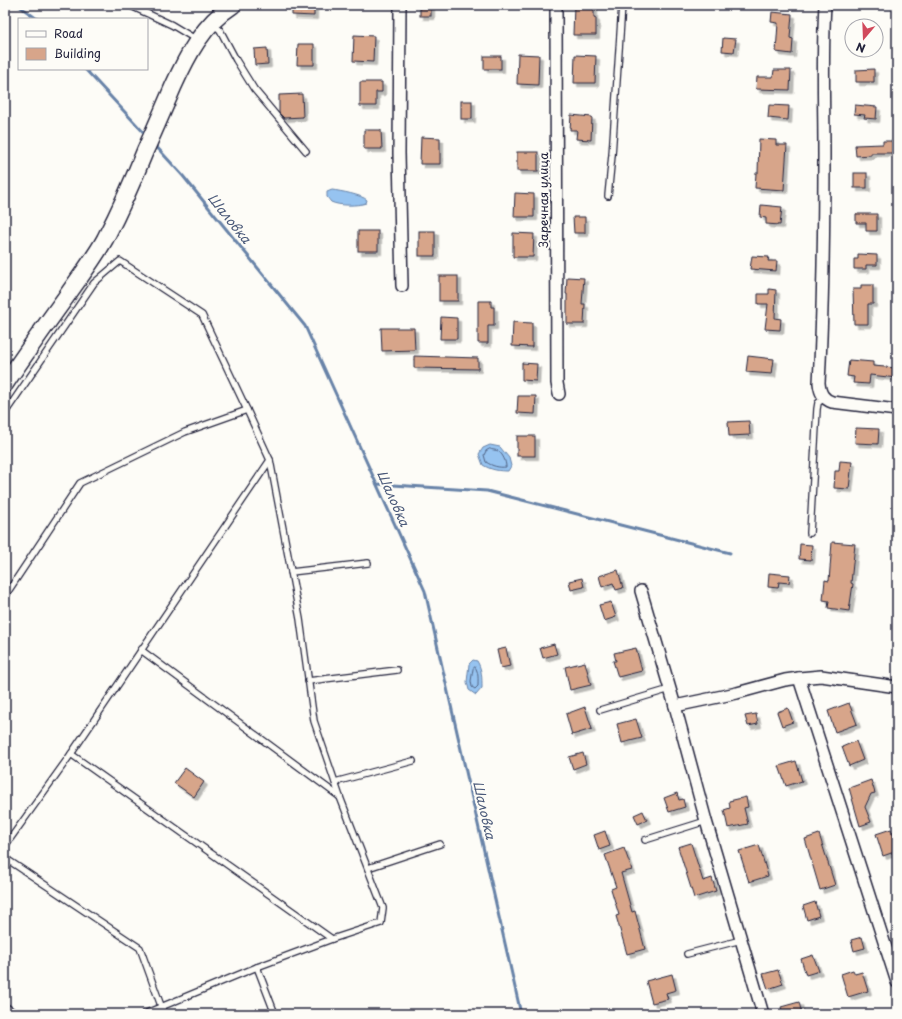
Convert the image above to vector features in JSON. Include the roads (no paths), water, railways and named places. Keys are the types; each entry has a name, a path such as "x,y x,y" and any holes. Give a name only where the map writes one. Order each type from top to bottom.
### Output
{"street":[{"path":"5,384 88,278 186,58 197,40 212,23 233,5"},
{"path":"400,5 399,153 402,286"},
{"name":"Заречная улица","path":"556,5 556,375 559,394"},
{"path":"825,5 820,391 824,398 832,402 897,410"},
{"path":"641,591 675,706 706,821 763,1014"},
{"path":"675,706 737,694 785,680 821,676 897,687"},
{"path":"799,678 897,982"}],"lane":[{"path":"129,5 172,25 197,40"},
{"path":"608,196 622,5"},
{"path":"212,23 220,30 254,89 306,151"},
{"path":"5,413 88,278 120,261 202,314 270,460 300,619 314,721 340,797 383,908 381,923 332,939 144,1014"},
{"path":"810,533 817,409 818,403 824,398"},
{"path":"5,596 80,484 185,432 247,410"},
{"path":"5,846 71,754 270,460"},
{"path":"291,572 368,563"},
{"path":"141,650 340,797"},
{"path":"308,681 397,670"},
{"path":"600,710 670,689"},
{"path":"71,754 332,939"},
{"path":"335,782 413,761"},
{"path":"645,840 706,821"},
{"path":"368,868 440,844"},
{"path":"5,858 140,948 164,1014"},
{"path":"688,954 741,940"},
{"path":"257,968 275,1014"},
{"path":"5,1006 16,1014"}],"water":[{"path":"332,190 361,196 367,200 366,203 348,205 331,202 327,197 327,192"},
{"path":"490,445 500,447 509,458 511,466 508,471 495,470 483,465 479,454 483,448"},
{"path":"473,660 477,661 479,664 482,677 482,688 476,695 469,690 467,682 469,664"}],"waterway":[{"name":"Шаловка","path":"18,5 36,18"},
{"name":"Шаловка","path":"86,70 147,136"},
{"name":"Шаловка","path":"153,143 183,176 305,326 425,591 521,1014"},
{"path":"377,484 487,491 730,553"}]}
